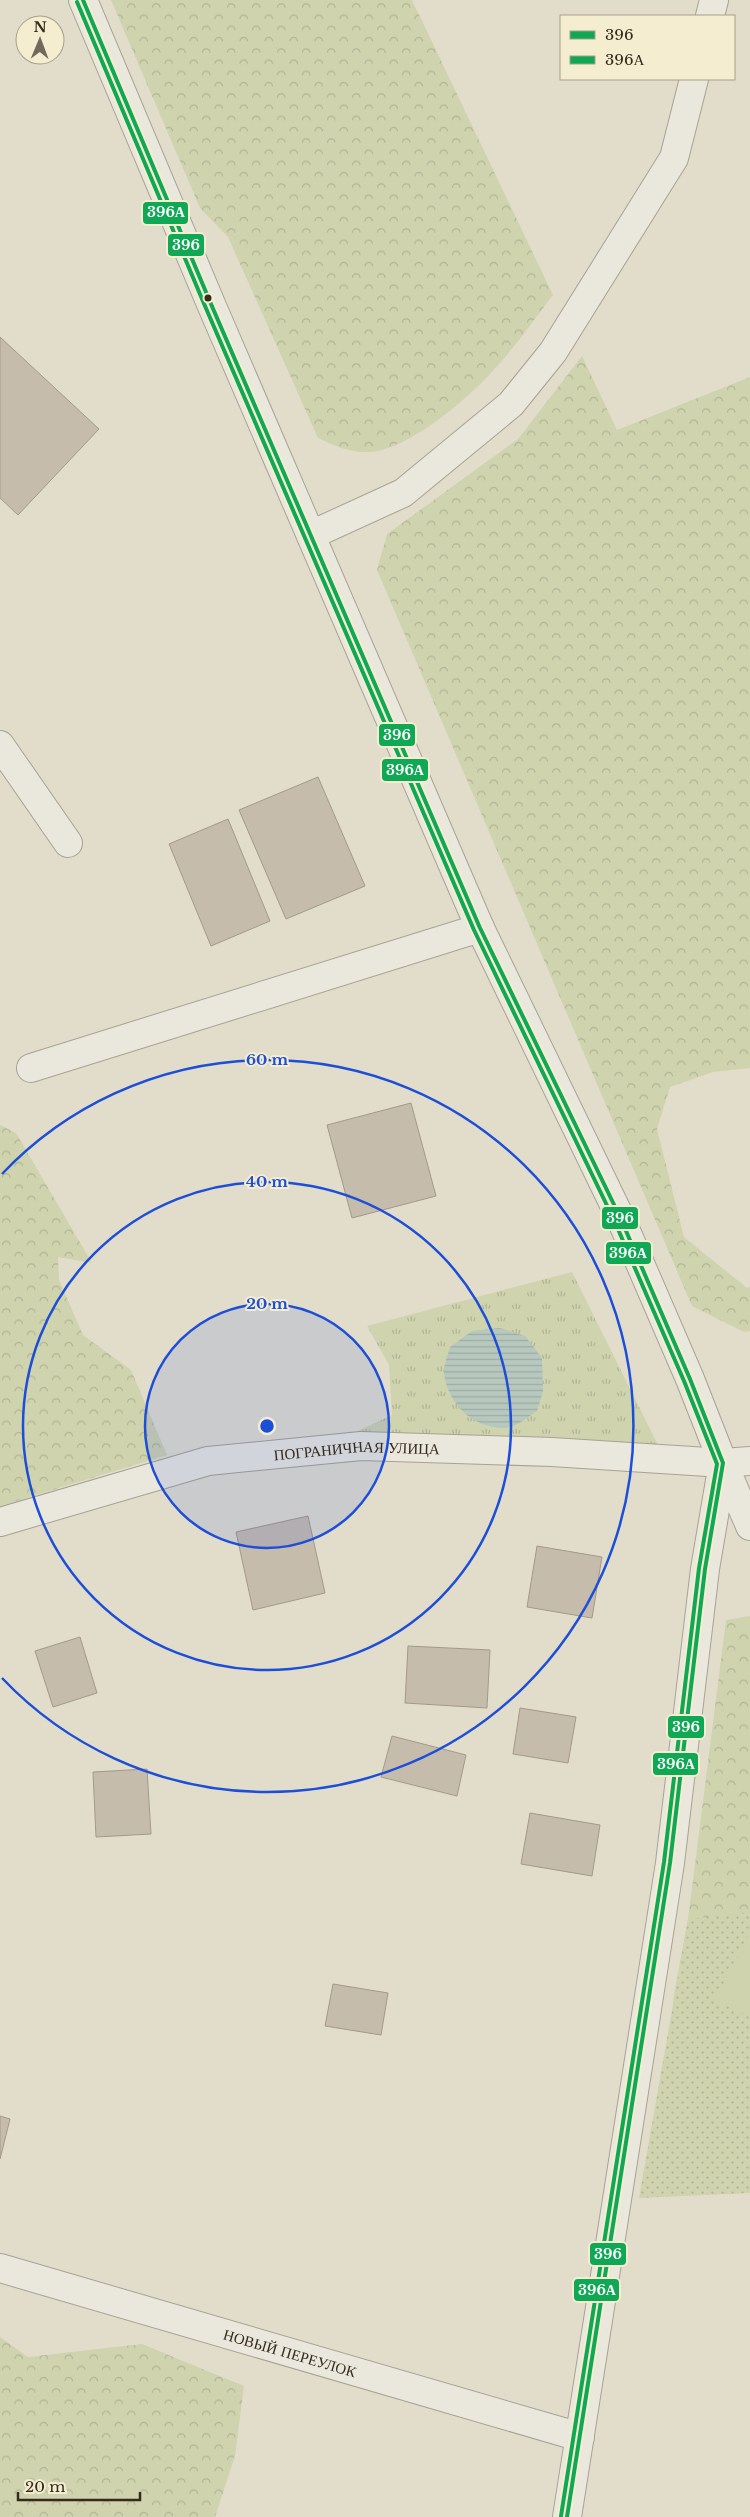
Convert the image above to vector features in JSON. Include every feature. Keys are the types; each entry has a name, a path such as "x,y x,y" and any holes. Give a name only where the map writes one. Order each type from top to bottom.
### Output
{"street":[{"path":"83,0 480,928 620,1217 690,1379 723,1464 750,1526"},
{"path":"710,15 714,0"},
{"path":"311,535 403,492 511,404 553,352 674,158 694,80"},
{"path":"0,745 68,843"},
{"path":"31,1068 480,928"},
{"name":"ПОГРАНИЧНАЯ УЛИЦА","path":"0,1522 208,1461 361,1446 552,1452 723,1464 750,1461"},
{"path":"567,2517 670,1863 705,1568 723,1464"},
{"name":"НОВЫЙ ПЕРЕУЛОК","path":"0,2268 580,2437"}],"green space":[{"path":"111,0 412,0 553,295 506,356 473,391 419,433 382,450 353,451 335,446 318,438 228,237 200,208"},
{"path":"582,356 617,430 750,377 750,1068 713,1072 670,1087 657,1129 684,1237 747,1288 750,1287 750,1331 744,1332 692,1306 377,570 387,534 518,439"},
{"path":"0,1125 16,1133 92,1263 58,1257 59,1280 83,1335 131,1370 167,1455 0,1506"},
{"path":"572,1272 658,1445 349,1435 392,1415 389,1365 367,1326"},
{"path":"750,1616 750,1917 673,2000 688,1919 726,1620"},
{"path":"750,1912 750,2193 639,2198 688,1919"},
{"path":"750,1934 750,2017 715,2000"},
{"path":"0,2337 28,2357 142,2344 244,2386 235,2456 215,2517 0,2517"}],"shaded area":[{"path":"500,1328 525,1336 542,1358 543,1392 537,1411 510,1427 486,1425 475,1421 466,1414 452,1396 444,1374 450,1347 472,1331"}],"building":[{"path":"0,337 99,429 18,515 0,498"},
{"path":"318,777 365,886 286,919 239,810"},
{"path":"228,819 270,921 211,946 169,844"},
{"path":"411,1103 436,1196 352,1218 327,1125"},
{"path":"308,1516 325,1593 253,1610 236,1532"},
{"path":"537,1546 602,1557 592,1618 527,1607"},
{"path":"80,1637 97,1693 53,1707 35,1651"},
{"path":"408,1646 490,1650 487,1708 405,1703"},
{"path":"520,1708 576,1717 568,1763 513,1754"},
{"path":"392,1736 466,1755 457,1796 381,1777"},
{"path":"147,1769 151,1834 96,1837 93,1772"},
{"path":"530,1813 600,1825 592,1876 521,1864"},
{"path":"333,1984 388,1993 381,2035 325,2026"},
{"path":"0,2116 10,2119 0,2159"}],"transit line":[{"name":"396","path":"83,0 211,304 480,928 620,1217 690,1379 723,1463 705,1569 670,1863 567,2517"},
{"name":"396А","path":"77,2 205,306 474,930 614,1220 684,1381 717,1464 699,1568 664,1862 561,2516"}]}
